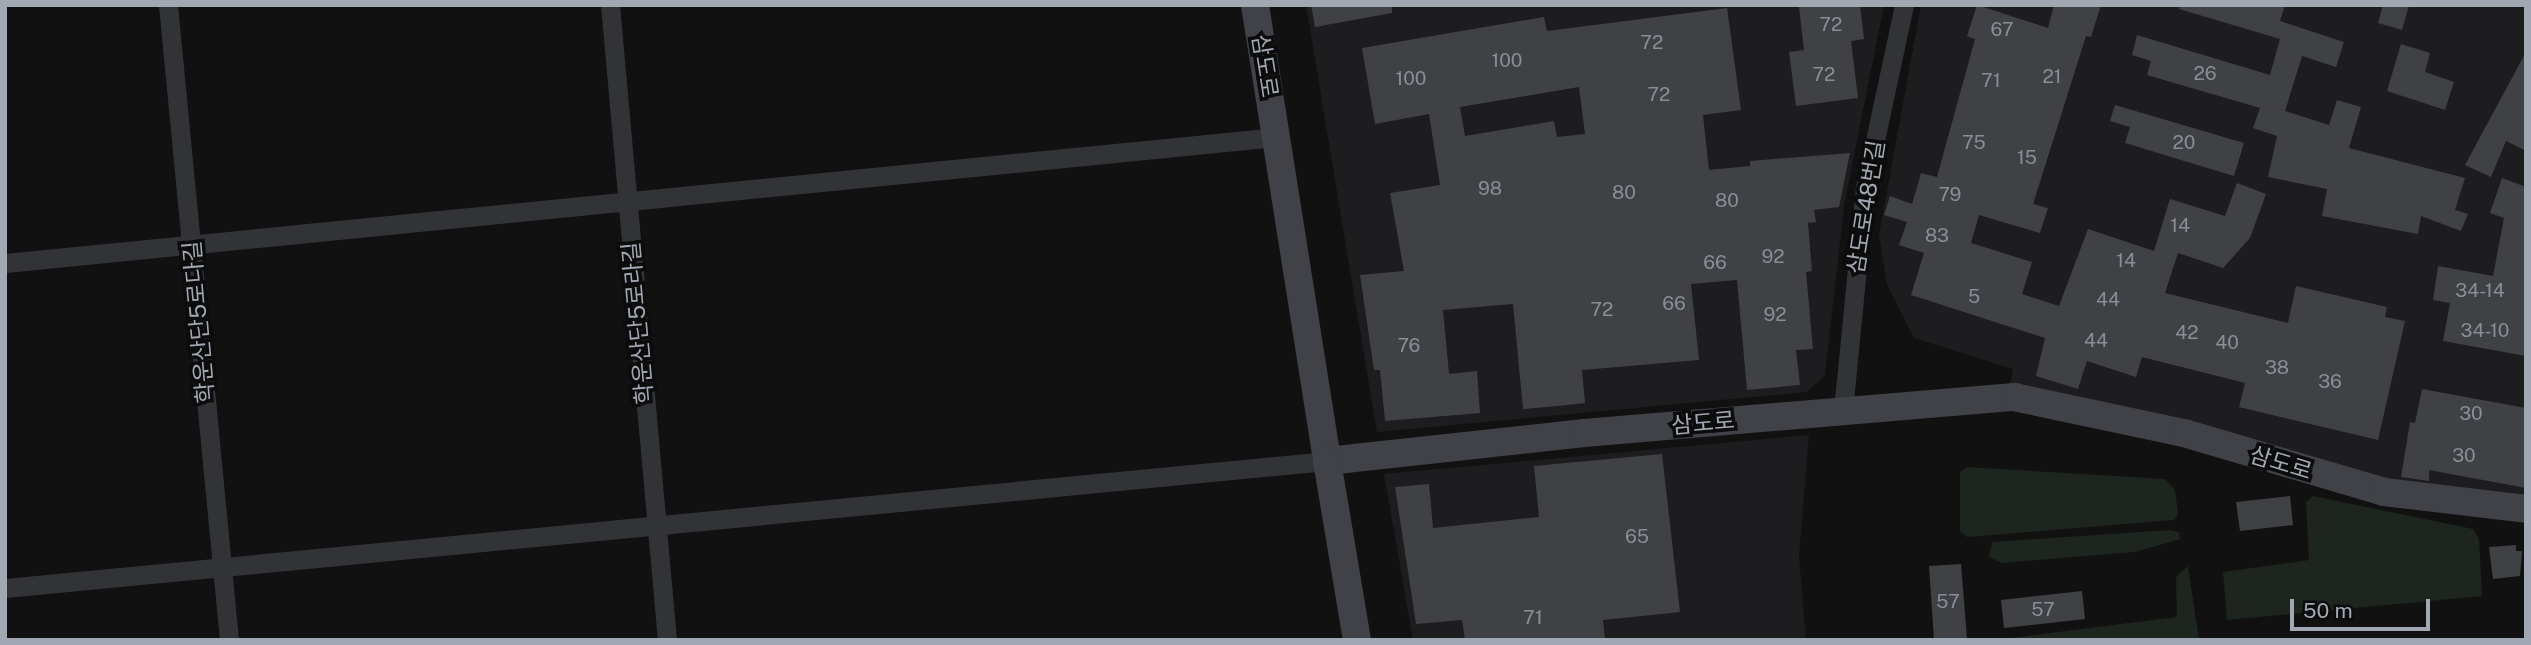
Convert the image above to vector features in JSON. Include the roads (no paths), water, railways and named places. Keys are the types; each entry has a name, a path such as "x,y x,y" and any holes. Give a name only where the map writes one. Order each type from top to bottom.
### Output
{"street":[{"name":"학운산단5로다길","path":"168,5 229,640"},
{"name":"학운산단5로라길","path":"610,5 667,640"},
{"name":"삼도로","path":"1255,5 1327,461 2014,397 2184,433 2384,492 2526,509"},
{"name":"삼도로48번길","path":"1843,411 1865,187 1904,5"},
{"path":"5,263 1276,137"},
{"path":"5,588 656,523 1327,461 1357,640"}]}
